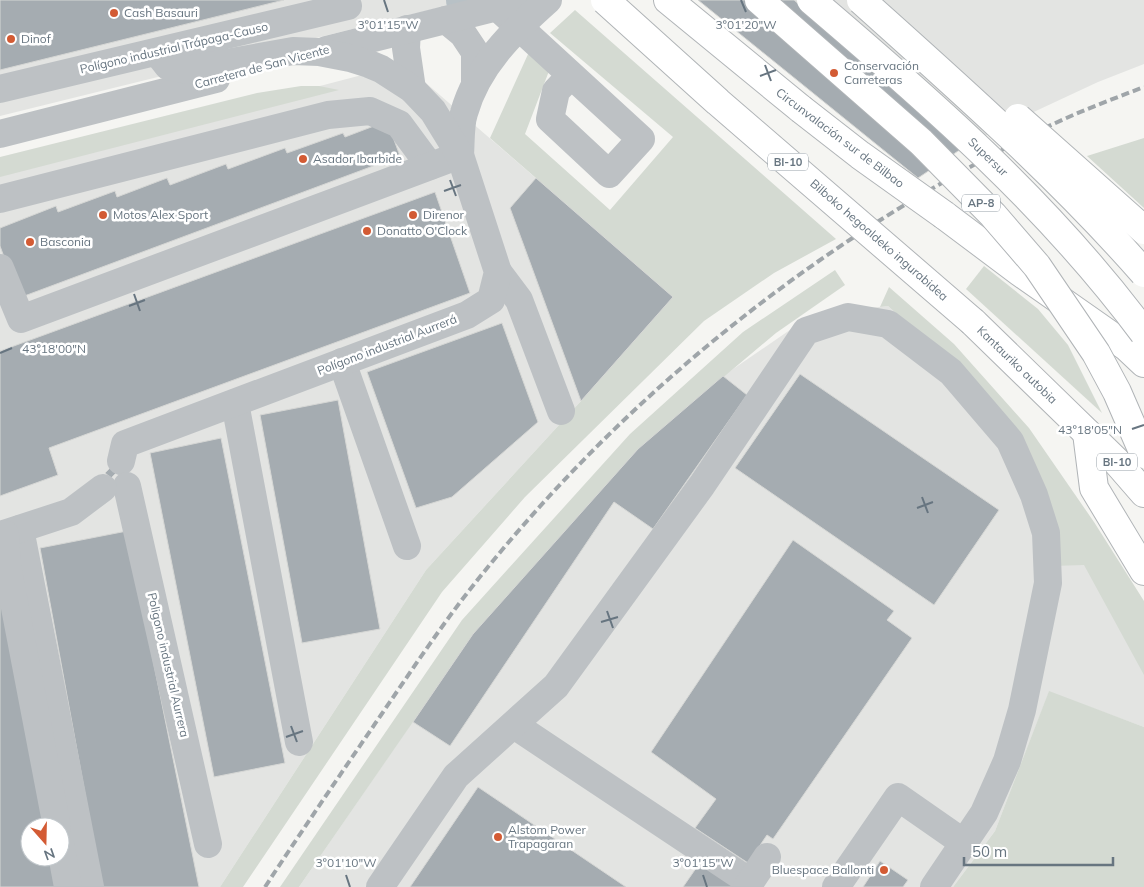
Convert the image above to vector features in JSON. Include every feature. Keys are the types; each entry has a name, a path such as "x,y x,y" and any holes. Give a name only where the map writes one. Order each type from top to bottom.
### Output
{"highway":[{"name":"Bilboko hegoaldeko ingurabidea","path":"605,0 718,102 973,322"},
{"name":"Circunvalación sur de Bilbao","path":"668,0 860,155 1020,272 1140,350"},
{"name":"AP-8","path":"759,0 921,142 993,215 1037,266 1096,352 1118,392 1144,454"},
{"name":"Supersur","path":"812,0 922,95 1004,172 1051,220 1087,261 1140,350"},
{"path":"861,0 1004,129 1078,200 1144,273"},
{"path":"872,0 901,17 1144,230"},
{"name":"Kantauriko autobia","path":"973,322 1117,462 1144,493"},
{"path":"1087,433 1094,488 1144,571"}],"street":[{"name":"Carretera de San Vicente","path":"0,134 525,0"},
{"path":"460,155 463,114 475,84 502,45 518,27 548,0"},
{"name":"Polígono industrial Trápaga-Causo","path":"0,89 348,6"},
{"path":"497,7 571,75"},
{"path":"446,20 463,34 475,52 475,84"},
{"path":"407,29 406,48 412,89"},
{"path":"157,52 168,66 187,70 293,51 319,52 350,58 381,69 412,89 433,111 460,155 498,272 519,300 561,411"},
{"path":"135,100 154,78 157,68 157,52"},
{"path":"0,199 328,115 370,111 399,124 430,166"},
{"path":"0,268 21,319 460,155"},
{"name":"Polígono industrial Aurrerá","path":"117,478 125,444 466,315 491,300 498,272"},
{"path":"380,887 456,776 556,686 702,485 806,331 848,317 888,324 951,372 1010,441 1034,494 1046,533 1048,583 1022,710 1007,761 984,813 934,887"},
{"path":"342,362 407,546"},
{"path":"235,403 299,742"},
{"path":"8,533 71,512 117,478"},
{"name":"Poligono industrial Aurrera","path":"117,478 208,844"},
{"path":"8,533 7,566 55,817"},
{"path":"8,533 90,887"},
{"path":"514,724 749,885 767,857"},
{"path":"836,887 898,797 964,843"},
{"path":"64,867 68,887"}],"shaded area":[{"path":"0,0 470,0 0,116"},
{"path":"721,0 1144,0 1144,64 1098,82 1012,122 964,147"},
{"path":"575,10 836,239 774,273 704,321 525,497 442,592 243,887 220,887 426,570 581,401 673,297 490,138 529,52 549,71 525,134 610,210 673,137 550,33"},
{"path":"404,64 673,297 581,401 426,570 220,887 0,887 0,170"},
{"path":"301,86 319,86 339,90 0,177 0,157 257,93"},
{"path":"1144,138 1144,208 1087,156"},
{"path":"984,266 1038,309 1068,345 1102,413 966,289"},
{"path":"835,270 845,285 776,333 638,449 473,635 299,887 280,887 462,620 630,434 743,332"},
{"path":"889,287 954,344 1029,428 1094,522 1144,601 1144,675 1084,565 1052,566 969,380 888,306 880,307"},
{"path":"888,306 969,380 1144,649 1144,727 1049,692 995,831 953,887 299,887 473,634 638,449 723,376 813,314"},
{"path":"1049,691 1144,727 1144,887 953,887 995,831"}],"building":[{"path":"0,0 284,0 0,70"},
{"name":"Conservación Carreteras","path":"698,0 794,0 964,147 918,178"},
{"path":"387,121 400,156 19,298 0,246 0,228 56,206 58,212 115,191 117,197 167,178 170,185 226,164 228,169 285,148 287,153 343,133 345,137"},
{"path":"536,178 673,297 581,401 510,208"},
{"path":"435,192 470,293 49,448 58,475 0,496 0,351"},
{"path":"502,323 538,422 452,497 416,508 367,372"},
{"path":"800,374 999,510 934,605 735,468"},
{"path":"723,376 747,395 653,529 614,502 450,746 413,722 473,634 638,449"},
{"path":"338,400 380,629 302,643 260,415"},
{"path":"221,438 285,763 214,777 150,453"},
{"path":"113,465 119,470 111,478 105,473"},
{"path":"127,531 199,887 102,887 40,548"},
{"path":"793,540 894,611 887,620 912,638 773,839 767,835 748,863 695,828 716,799 651,752"},
{"path":"0,575 48,817 20,817 20,867 58,867 62,887 0,887"},
{"name":"Alstom Power Trapagaran","path":"478,787 626,887 410,887"},
{"path":"701,861 735,887 683,887"},
{"name":"Bluespace Ballonti","path":"880,861 908,880 903,887 863,887"}],"railway":[{"path":"265,887 410,672 461,601 521,528 585,458 653,393 725,332 800,275 878,222 959,173 1043,129 1144,87"}],"place":[{"name":"Cash Basauri","path":"114,13"},
{"name":"Dinof","path":"11,39"},
{"name":"Conservación Carreteras","path":"834,73"},
{"name":"Asador Ibarbide","path":"303,159"},
{"name":"Motos Alex Sport","path":"103,215"},
{"name":"Direnor","path":"413,215"},
{"name":"Donatto O'Clock","path":"367,231"},
{"name":"Basconia","path":"30,242"},
{"name":"Alstom Power Trapagaran","path":"498,837"},
{"name":"Bluespace Ballonti","path":"884,870"}]}
